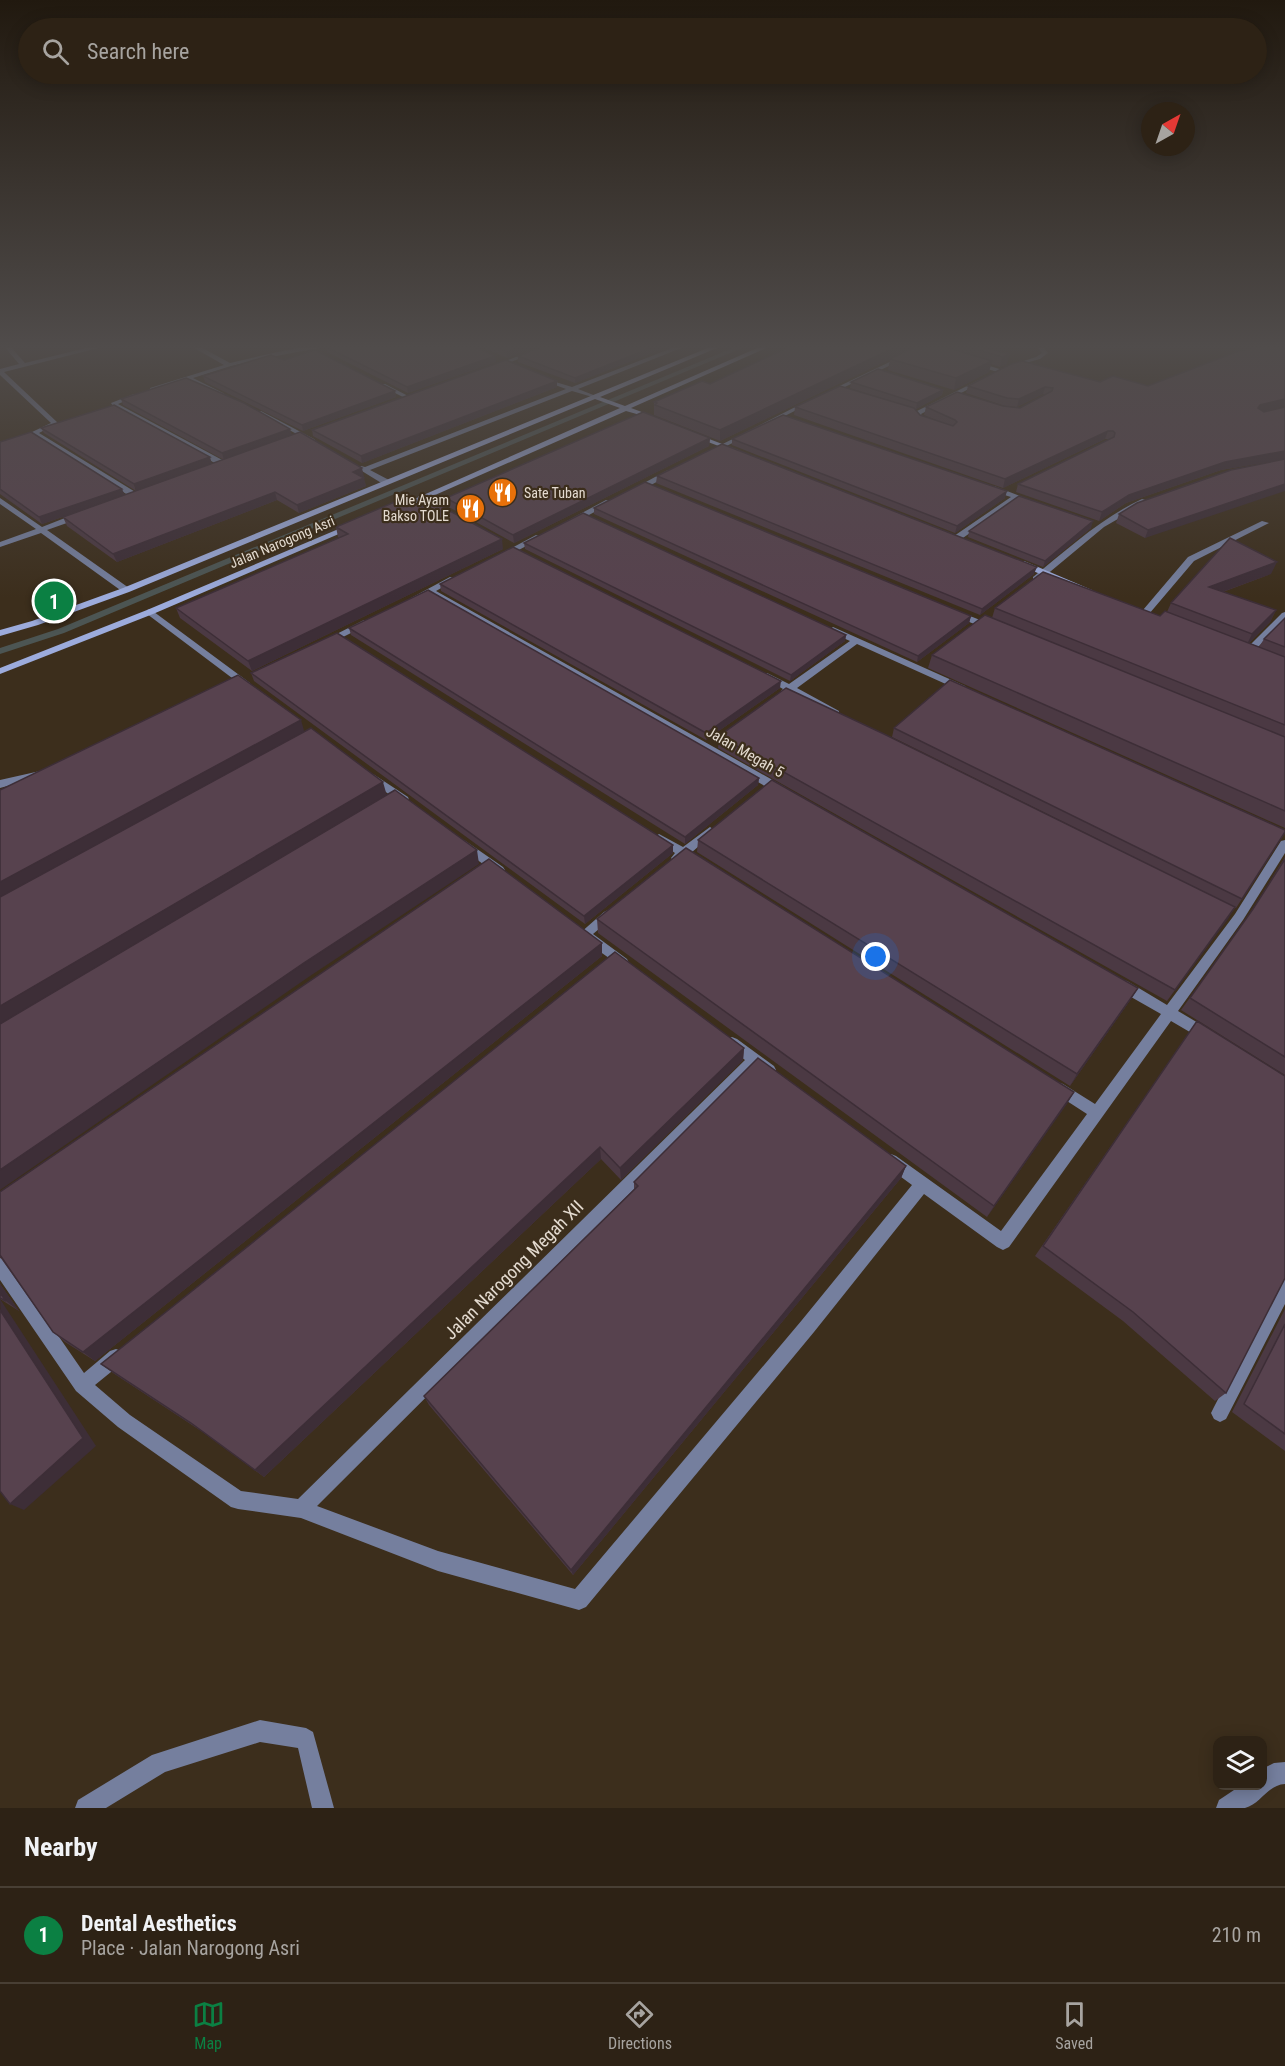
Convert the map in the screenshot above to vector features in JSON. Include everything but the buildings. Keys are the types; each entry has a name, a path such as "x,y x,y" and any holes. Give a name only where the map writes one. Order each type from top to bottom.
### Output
{"street":[{"path":"0,444 43,429"},
{"path":"160,429 223,464"},
{"path":"293,429 315,442"},
{"path":"364,470 469,429"},
{"name":"Jalan Narogong Asri","path":"0,633 35,623 126,590 521,429"},
{"path":"388,512 577,429"},
{"path":"703,456 754,429"},
{"path":"295,440 315,432"},
{"path":"689,433 742,453"},
{"path":"34,434 134,495"},
{"path":"212,468 233,461"},
{"path":"354,465 386,483"},
{"path":"626,494 675,470"},
{"path":"647,484 657,489"},
{"path":"983,486 1037,504"},
{"path":"1003,493 1013,488"},
{"path":"123,499 145,491"},
{"path":"957,538 1017,497"},
{"path":"1026,587 1100,526 1130,507 1156,497"},
{"path":"421,498 451,514"},
{"path":"566,524 615,499"},
{"path":"0,500 126,590"},
{"path":"0,545 82,515"},
{"path":"584,515 594,520"},
{"path":"1089,522 1100,526"},
{"path":"1146,612 1191,560 1265,523"},
{"name":"Jalan Narogong Asri","path":"0,671 150,612 356,525"},
{"path":"489,561 510,547 548,533"},
{"path":"946,534 968,542"},
{"path":"510,547 525,555"},
{"path":"1012,560 1095,592"},
{"path":"410,600 460,576"},
{"name":"Jalan Megah 5","path":"430,591 712,744 766,787 796,798"},
{"path":"1136,608 1156,616"},
{"path":"947,610 1001,632"},
{"path":"150,612 261,696"},
{"path":"1238,648 1252,654 1285,615"},
{"path":"971,630 989,616"},
{"path":"318,646 344,638 370,620"},
{"path":"825,627 973,693"},
{"path":"772,701 856,641"},
{"path":"919,668 927,662"},
{"path":"759,672 851,721"},
{"path":"362,769 417,810"},
{"path":"0,784 51,772 9,793"},
{"path":"384,805 399,796"},
{"path":"665,868 718,825"},
{"path":"644,828 701,865"},
{"path":"454,837 510,878"},
{"path":"885,1157 1003,1242 1170,1012 1233,914 1285,843"},
{"path":"477,874 491,864"},
{"path":"620,905 580,931 632,970"},
{"path":"599,968 614,956"},
{"path":"1109,977 1218,1042"},
{"path":"717,1032 783,1081"},
{"name":"Jalan Narogong Megah XII","path":"301,1509 755,1060"},
{"path":"1047,1081 1096,1112"},
{"path":"0,1266 82,1385 124,1421 238,1500 301,1509 438,1561 489,1573 579,1600 808,1326 922,1184"},
{"path":"1220,1413 1285,1287"},
{"path":"82,1385 128,1347"},
{"path":"86,1808 160,1763 260,1731 306,1739 323,1808"},
{"path":"1267,1779 1274,1774 1285,1773"},
{"path":"1227,1808 1251,1790"}],"waterway":[{"path":"0,651 61,631 544,429"}],"place":[{"name":"Sate Tuban","path":"503,493"},
{"name":"Mie Ayam Bakso TOLE","path":"470,508"},
{"name":"Dental Aesthetics","path":"54,601"}]}
